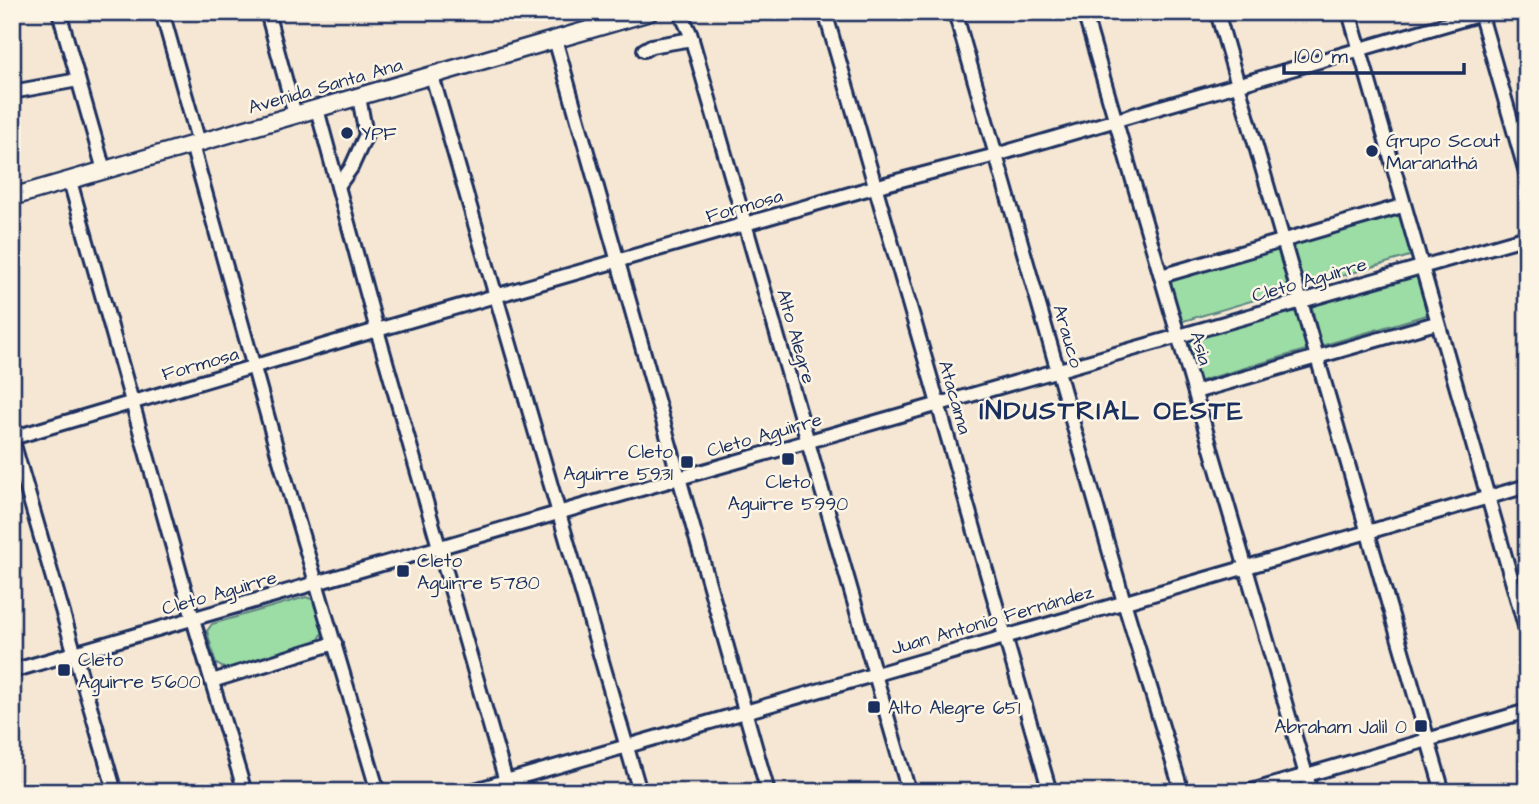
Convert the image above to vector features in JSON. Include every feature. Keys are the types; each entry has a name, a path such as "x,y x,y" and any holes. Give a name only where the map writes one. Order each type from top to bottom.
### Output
{"main road":[{"name":"Avenida Santa Ana","path":"12,197 650,12"}],"street":[{"path":"59,12 104,170"},
{"path":"162,12 278,454 378,792"},
{"name":"Alto Alegre","path":"680,12 691,39 909,792"},
{"name":"Atacama","path":"825,12 1050,792"},
{"name":"Arauco","path":"955,12 1124,602 1182,792"},
{"name":"Asia","path":"1084,12 1311,792"},
{"path":"1217,12 1443,792"},
{"path":"1349,12 1402,206 1527,633"},
{"path":"271,13 295,115"},
{"path":"1483,13 1527,176"},
{"name":"Formosa","path":"12,438 377,330 874,187 996,155 1483,13"},
{"path":"555,39 768,792"},
{"path":"644,50 651,46 691,39"},
{"path":"432,76 640,792"},
{"path":"12,92 78,80"},
{"path":"338,186 351,168 366,135 359,97"},
{"path":"317,109 507,786"},
{"path":"69,181 245,792"},
{"path":"1161,276 1402,206"},
{"name":"Cleto Aguirre","path":"12,671 1527,237"},
{"path":"1195,392 1436,323"},
{"path":"12,438 115,792"},
{"name":"Juan Antonio Fernández","path":"468,792 507,786 626,744 1527,486"},
{"path":"212,681 335,643"},
{"path":"1248,792 1527,711"}],"green space":[{"path":"1400,215 1413,255 1301,288 1290,246"},
{"path":"1279,249 1292,289 1180,322 1169,279"},
{"path":"1420,273 1433,313 1321,346 1311,303"},
{"path":"1296,309 1309,349 1197,382 1186,339"},
{"path":"306,597 314,600 323,632 317,643 226,669 216,664 207,631 212,624"}],"place":[{"name":"YPF","path":"347,133"},
{"name":"Grupo Scout Maranathá","path":"1372,151"},
{"name":"Cleto Aguirre 5990","path":"788,459"},
{"name":"Cleto Aguirre 5931","path":"687,462"},
{"name":"Cleto Aguirre 5780","path":"403,571"},
{"name":"Cleto Aguirre 5600","path":"64,670"},
{"name":"Alto Alegre 651","path":"874,707"},
{"name":"Abraham Jalil 0","path":"1421,726"}],"district":[{"name":"INDUSTRIAL OESTE","path":"1112,410"}]}
